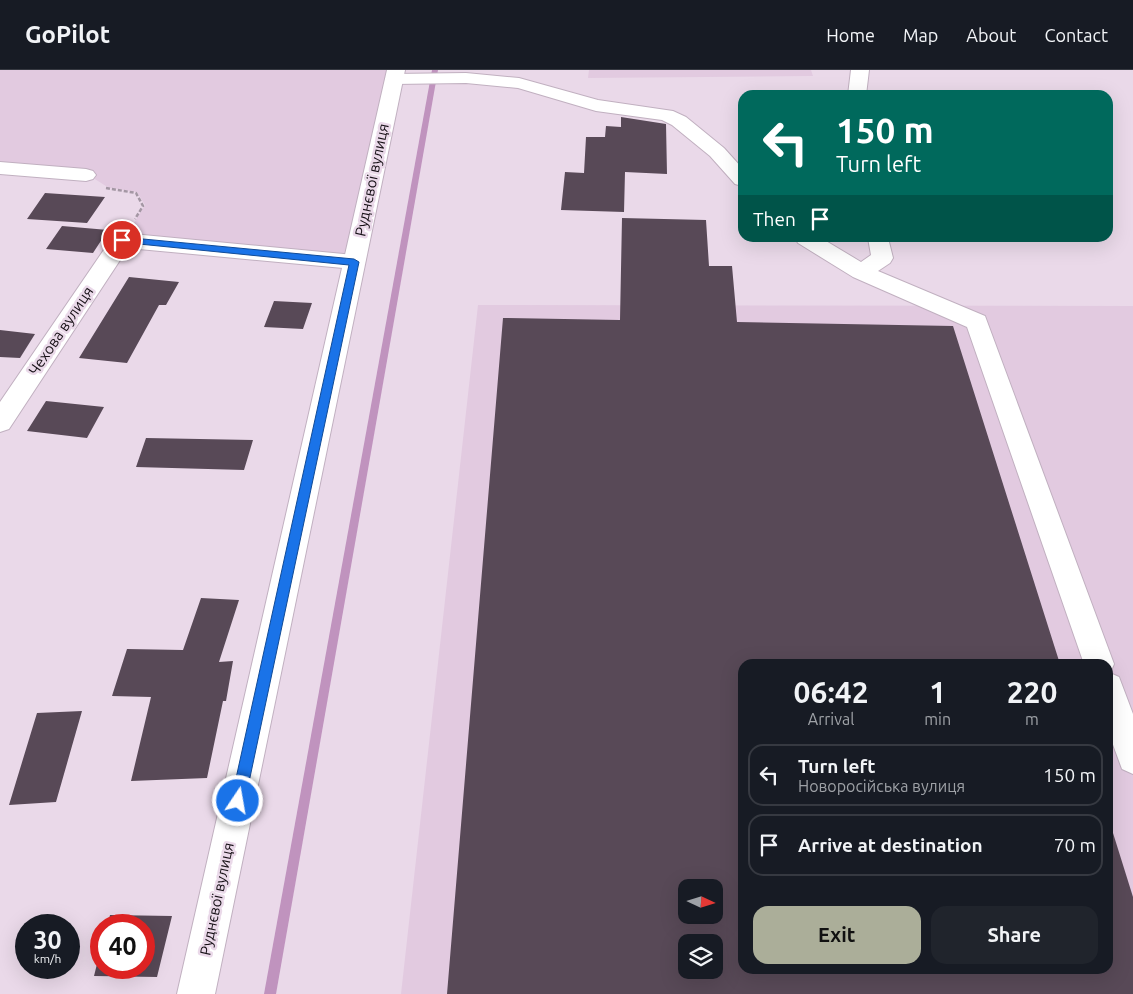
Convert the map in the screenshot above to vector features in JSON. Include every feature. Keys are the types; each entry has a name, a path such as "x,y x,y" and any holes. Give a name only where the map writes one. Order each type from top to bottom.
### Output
{"street":[{"path":"466,78 492,70"},
{"path":"858,90 860,70"},
{"path":"395,74 519,83 596,105 666,115 679,121 717,152 738,176"},
{"name":"Руднєвої вулиця","path":"196,994 395,74"},
{"path":"0,168 86,175"},
{"path":"122,240 354,262"},
{"name":"Чехова вулиця","path":"0,422 122,240"},
{"path":"812,242 861,272 978,322 1097,659"},
{"path":"861,272 882,258 879,242"},
{"path":"1113,701 1133,758"}],"path":[{"path":"86,175 108,189 136,193 143,206 122,240"}],"shaded area":[{"path":"0,70 387,70 347,259 125,238 145,205 137,192 109,188 87,174 0,167"},
{"path":"589,70 811,70 813,76 588,78"},
{"path":"478,305 1133,306 1133,994 401,994"}],"building":[{"path":"621,117 666,124 667,174 625,172 624,212 561,210 565,172 584,173 586,137 605,137 606,126 621,127"},
{"path":"45,193 105,197 87,223 27,219"},
{"path":"622,218 706,220 709,266 732,266 737,322 953,326 1058,659 738,659 738,974 1113,974 1113,833 1133,897 1133,994 447,994 503,318 620,320"},
{"path":"62,226 108,230 93,253 46,249"},
{"path":"129,277 179,282 166,305 159,305 127,363 79,358"},
{"path":"274,301 312,303 303,329 264,327"},
{"path":"0,330 35,334 20,358 0,357"},
{"path":"46,401 104,407 87,438 27,431"},
{"path":"146,438 253,440 244,470 136,467"},
{"path":"201,598 239,600 219,662 233,661 226,701 223,701 207,778 131,781 151,697 112,696 127,649 183,650"},
{"path":"82,711 56,802 9,805 37,713"},
{"path":"155,916 172,916 157,977 155,977"}],"waterway":[{"path":"270,994 435,70"}],"route":[{"path":"122,240 354,262 238,801"}]}
